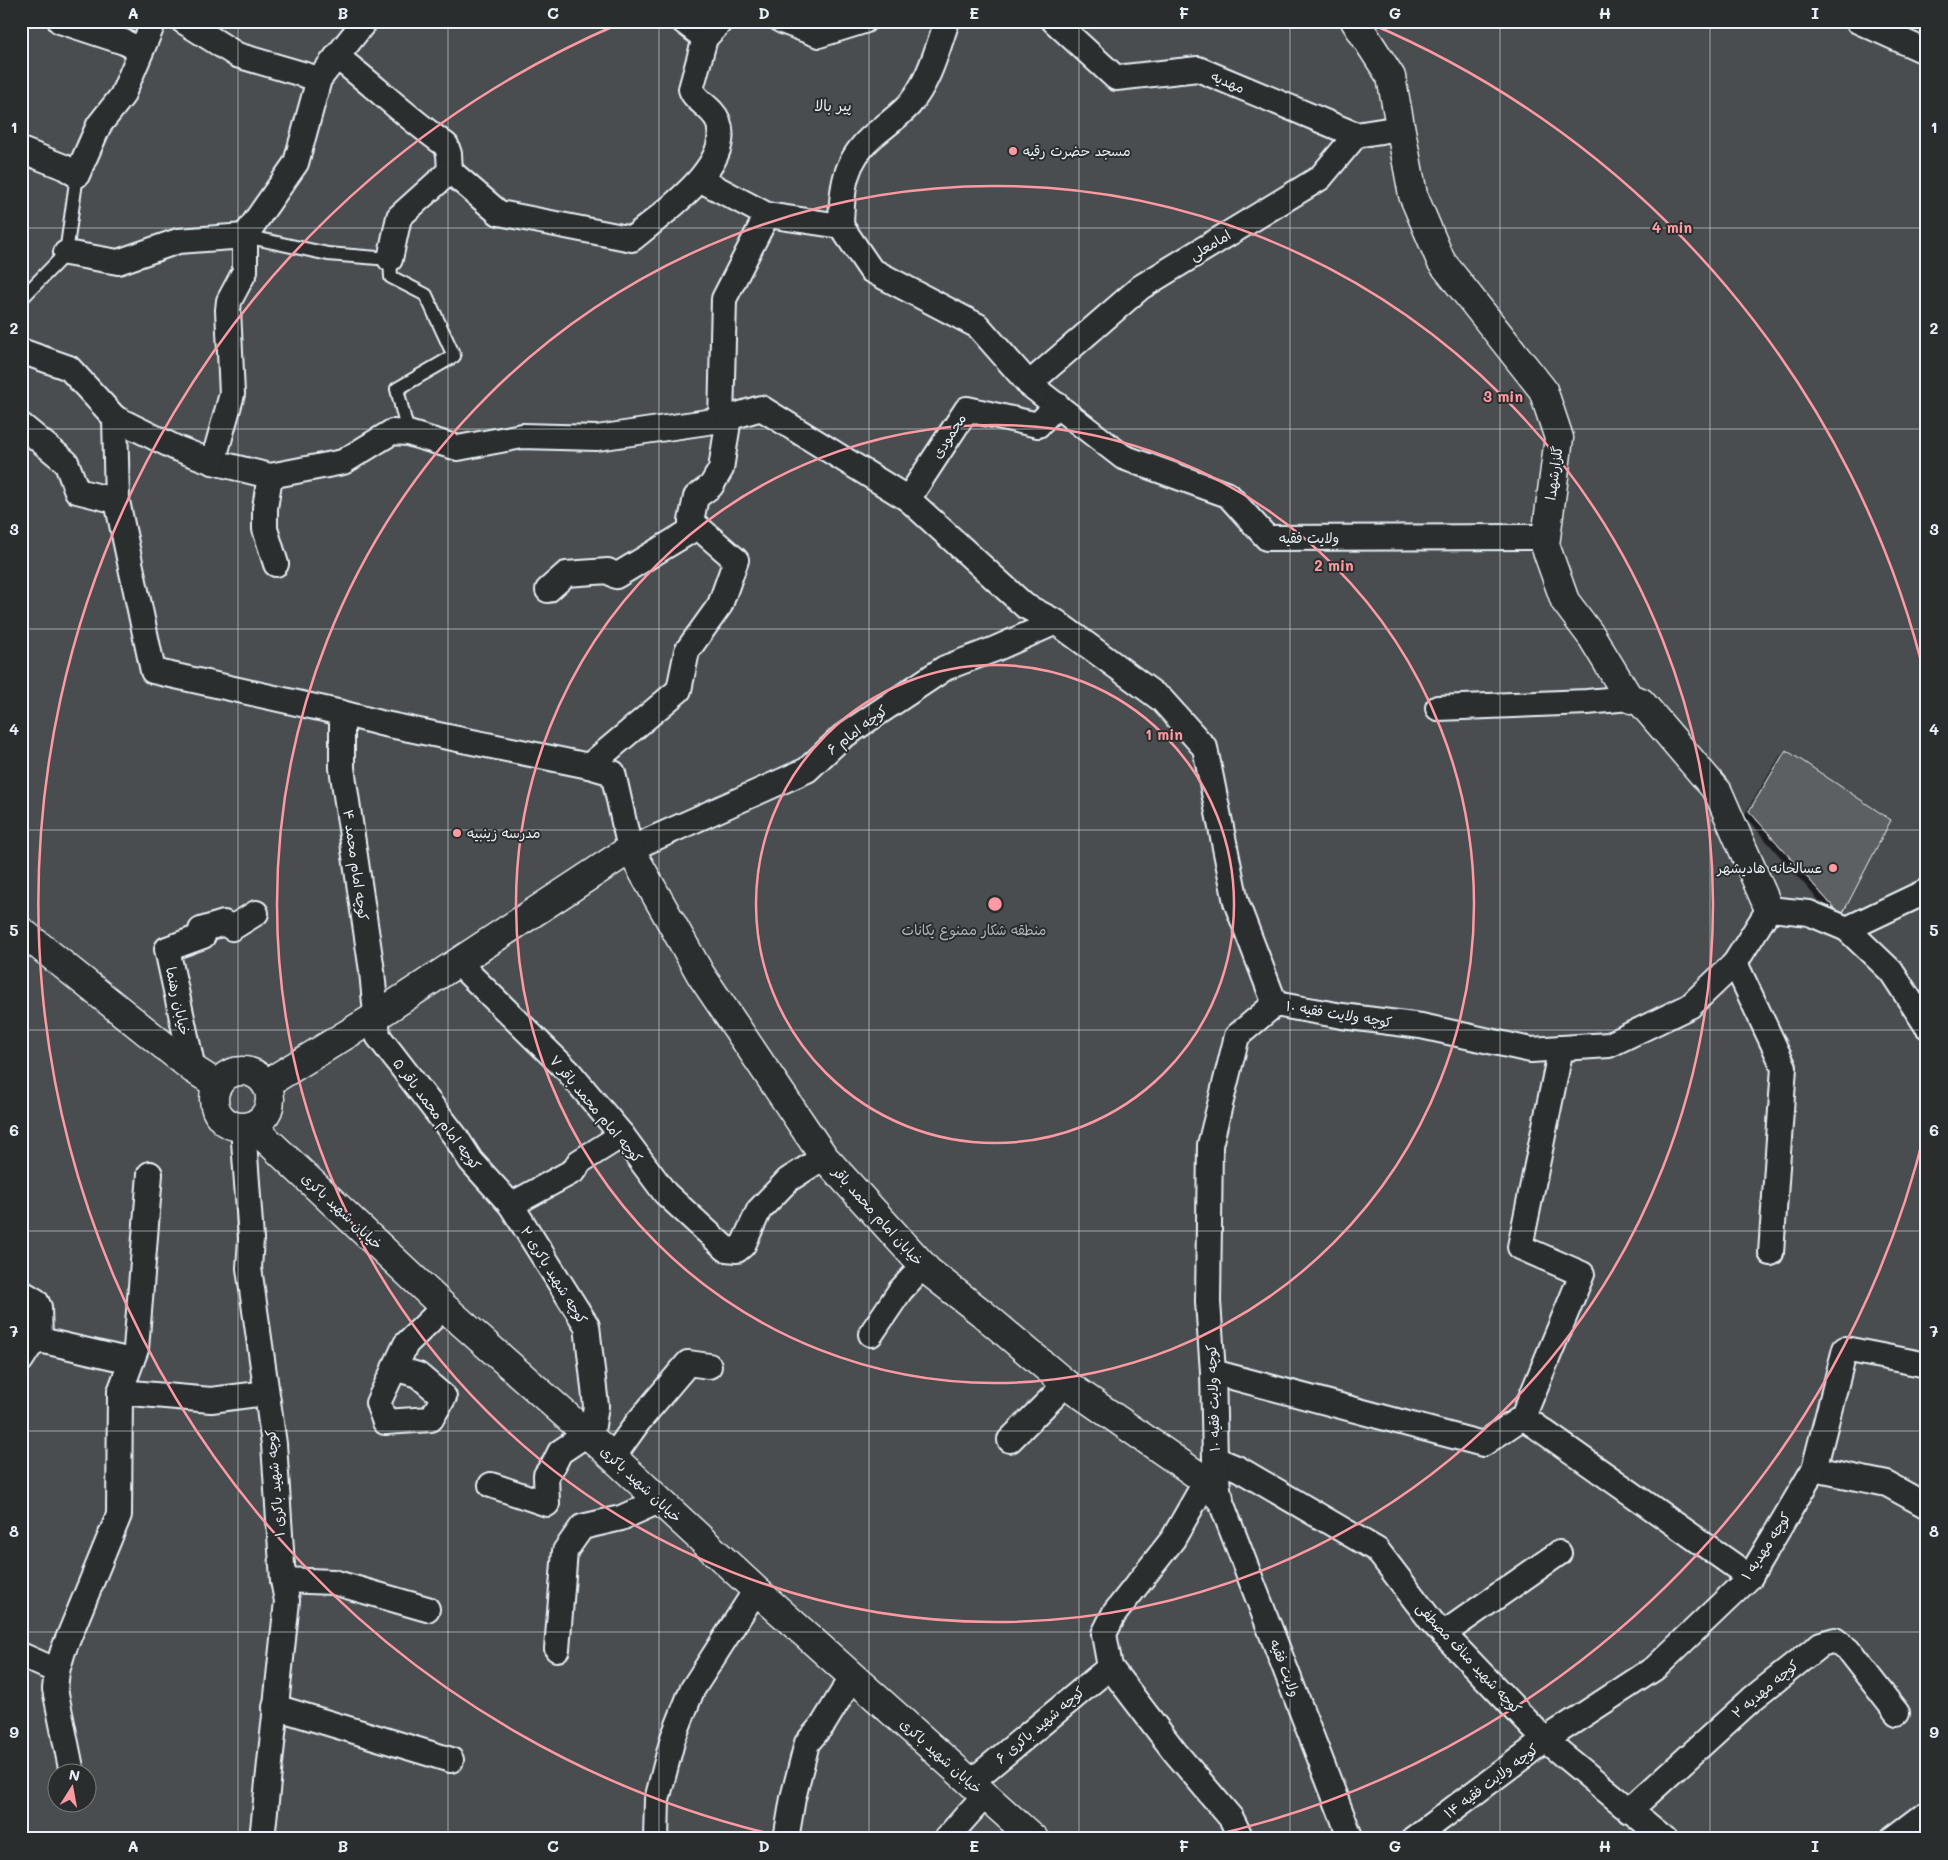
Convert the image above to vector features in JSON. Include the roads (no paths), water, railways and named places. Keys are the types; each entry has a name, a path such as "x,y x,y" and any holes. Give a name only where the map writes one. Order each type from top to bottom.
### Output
{"main road":[{"name":"گلزارشهدا","path":"1355,21 1390,77 1413,195 1441,261 1543,390 1559,438 1545,544 1565,601 1592,637 1629,698 1641,702 1718,792 1769,909"},
{"path":"266,1084 375,1017 630,849"},
{"name":"خیابان امام محمد باقر","path":"630,849 701,975 824,1156 923,1266 1066,1384 1214,1479"},
{"path":"21,931 193,1069 218,1085"},
{"path":"236,1071 248,1071 258,1076 266,1084 271,1096 270,1108 263,1119 248,1127 228,1124 218,1114 214,1099 218,1085 225,1076 236,1071"},
{"name":"خیابان شهید باکری","path":"248,1127 444,1307 613,1457 756,1590 1034,1839"}],"street":[{"path":"60,21 124,42 141,50"},
{"path":"21,150 64,167 77,175 99,126 122,96 154,21"},
{"path":"183,21 237,54 319,79"},
{"path":"213,462 232,394 228,310 230,301 245,271 245,236 296,163 319,79 365,21"},
{"path":"336,57 446,145 449,154 450,171 498,213 632,239 701,180 715,156 721,137 718,120 702,100 693,94 691,89 713,30 683,21"},
{"path":"782,21 819,35 864,21"},
{"path":"701,180 767,215 841,226 845,176 850,162 869,139 909,106 927,78 947,21"},
{"name":"مهدیه","path":"1054,21 1116,78 1198,70 1356,135"},
{"path":"1858,21 1927,52"},
{"path":"1356,135 1400,128"},
{"name":"امامعلی","path":"1029,384 1141,287 1320,178 1356,135"},
{"path":"390,259 399,217 450,171"},
{"path":"589,766 679,690 687,651 720,606 736,560 691,521 696,497 711,486 721,469 725,418 724,299 767,215"},
{"name":"ولایت فقیه","path":"841,226 871,270 978,326 1029,384 1123,457 1228,495 1266,538 1546,537"},
{"path":"66,253 118,262 178,241 245,236"},
{"path":"21,351 69,368 115,418 176,448 213,462 270,476 343,462 392,432 408,433 458,448 522,436 597,438 725,418 761,408 908,499 1025,606 1056,622 1162,700 1205,748 1236,902 1275,1004"},
{"name":"محمودی","path":"908,499 967,409 1038,425 1057,405"},
{"path":"115,418 117,501 154,670 380,723 589,766 613,773 630,849"},
{"path":"21,424 66,462 77,491 117,501"},
{"path":"270,476 265,508 265,530 276,564"},
{"path":"548,590 566,574 608,571 616,576 697,526"},
{"name":"کوچه امام ۶","path":"630,849 807,770 842,737 945,668 995,649 1056,622"},
{"path":"1438,708 1587,702 1629,698"},
{"name":"کوچه امام محمد ۴","path":"342,713 342,768 372,971 375,1017"},
{"path":"1847,929 1927,891"},
{"path":"1769,909 1809,914 1847,929 1892,971 1927,1026"},
{"name":"کوچه ولایت فقیه ۱۰","path":"1214,1479 1213,1372 1208,1302 1210,1144 1237,1036 1275,1004 1342,1016 1421,1026 1531,1050 1609,1045 1690,1006 1735,963 1769,909"},
{"name":"خیابان رهنما","path":"193,1069 167,949 203,936 202,930 224,922 232,928 256,913"},
{"name":"کوچه امام محمد باقر ۷","path":"457,962 568,1072 622,1135 665,1192 726,1249 737,1250 743,1245 759,1210 788,1180 824,1156"},
{"path":"1735,963 1784,1067 1771,1253"},
{"name":"کوچه امام محمد باقر ۵","path":"375,1017 378,1036 392,1057 455,1136 471,1161 511,1205"},
{"path":"1213,1372 1483,1444 1523,1418 1582,1274 1520,1247 1561,1048"},
{"name":"کوچه شهید باکری ۱","path":"248,1127 252,1239 249,1268 274,1444 286,1601 262,1839"},
{"path":"511,1205 575,1170 578,1162 622,1135"},
{"path":"70,1762 56,1689 57,1671 63,1651 119,1515 120,1392 136,1349 150,1174"},
{"name":"کوچه شهید باکری ۲","path":"511,1205 587,1326 596,1406 589,1436"},
{"path":"871,1334 900,1291 923,1266"},
{"path":"21,1292 36,1301 39,1307 40,1340"},
{"path":"394,1368 406,1344 444,1307"},
{"path":"21,1360 30,1346 40,1340 131,1361"},
{"name":"کوچه مهدیه ۱","path":"1545,1740 1655,1668 1750,1577 1814,1469 1845,1349 1927,1365"},
{"path":"613,1457 638,1422 688,1363 709,1366"},
{"path":"1010,1440 1066,1384"},
{"path":"120,1392 211,1400 266,1393"},
{"path":"1523,1418 1750,1577"},
{"path":"492,1485 547,1504 546,1475 560,1452 589,1436"},
{"name":"کوچه شهید مناف مصطفی","path":"1214,1479 1239,1469 1377,1550 1432,1622 1545,1740 1665,1839"},
{"path":"1814,1469 1886,1484 1927,1506"},
{"path":"1214,1479 1173,1539 1114,1614 1104,1634 1110,1667 1234,1829"},
{"name":"ولایت فقیه","path":"1214,1479 1351,1839"},
{"path":"558,1649 565,1551 582,1527 620,1518 659,1501"},
{"path":"1443,1634 1559,1553"},
{"path":"283,1580 333,1582 426,1609"},
{"path":"656,1839 657,1800 673,1738 692,1690 756,1590"},
{"name":"کوچه مهدیه ۲","path":"1629,1811 1752,1699 1821,1644 1835,1640 1848,1650 1897,1713"},
{"path":"21,1655 57,1671"},
{"name":"کوچه شهید باکری ۶","path":"946,1839 978,1789 1110,1667"},
{"path":"786,1839 793,1798 808,1743 824,1723 852,1676"},
{"path":"275,1707 451,1760"},
{"name":"کوچه ولایت فقیه ۱۴","path":"1413,1839 1545,1740"},
{"path":"1894,1839 1927,1814"}],"lane":[{"path":"21,298 66,253 77,175"},
{"path":"245,236 328,254 390,259 391,277 426,295 454,356 396,389 408,433"}],"place":[{"name":"مسجد حضرت رقیه","path":"1013,151"},
{"name":"مدرسه زینبیه","path":"457,833"},
{"name":"عسالخانه هادیشهر","path":"1833,868"}],"district":[{"name":"پیر بالا","path":"833,106"}],"park label":[{"name":"منطقه شکار ممنوع یکانات","path":"974,930"}]}
